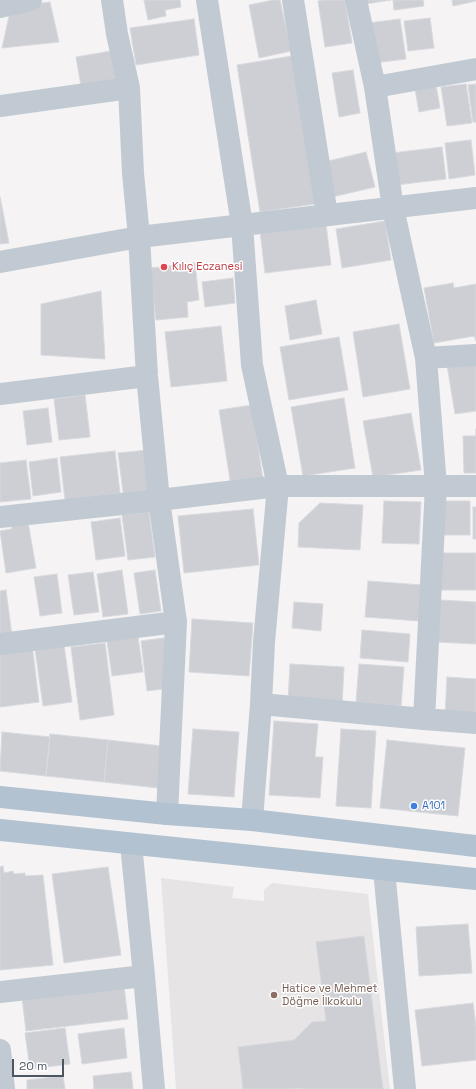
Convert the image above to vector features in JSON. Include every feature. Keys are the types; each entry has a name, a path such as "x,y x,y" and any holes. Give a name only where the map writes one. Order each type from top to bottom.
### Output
{"main road":[{"path":"0,797 167,814 252,820 476,846"},
{"path":"0,830 476,879"}],"street":[{"path":"0,7 31,0"},
{"path":"112,0 117,34 129,88 133,173 139,237 147,376 158,500 176,622 167,814"},
{"path":"207,0 242,226 252,365 278,486 264,642 252,820"},
{"path":"293,0 327,215"},
{"path":"356,0 375,88 393,208 426,358 436,486 424,719"},
{"path":"375,88 476,69"},
{"path":"0,106 129,88"},
{"path":"0,262 139,237 476,198"},
{"path":"426,358 476,355"},
{"path":"0,394 147,376"},
{"path":"0,517 278,486 476,486"},
{"path":"0,644 176,622"},
{"path":"261,704 476,723"},
{"path":"131,844 154,1089"},
{"path":"384,870 405,1089"},
{"path":"0,992 144,976"},
{"path":"0,1050 4,1089"}],"shaded area":[{"name":"Hatice ve Mehmet Döğme İlkokulu","path":"161,878 234,887 232,898 264,901 264,890 272,883 368,894 390,1089 176,1089"}],"building":[{"path":"144,0 180,0 181,7 165,10 166,16 148,20"},
{"path":"280,0 291,51 259,58 249,5"},
{"path":"345,0 352,43 325,47 318,1"},
{"path":"364,0 391,0 365,4"},
{"path":"393,0 423,0 424,6 394,10"},
{"path":"452,0 476,0 476,1 453,6"},
{"path":"50,2 59,42 2,48 11,7"},
{"path":"430,18 434,48 408,51 404,21"},
{"path":"194,19 199,55 136,65 130,28"},
{"path":"400,19 406,59 374,63 368,23"},
{"path":"111,51 118,86 82,92 76,57"},
{"path":"292,56 315,204 260,212 237,65"},
{"path":"353,70 360,113 339,117 332,73"},
{"path":"466,84 472,123 447,126 441,87"},
{"path":"476,84 476,122 473,122 468,85"},
{"path":"436,85 440,108 419,112 415,89"},
{"path":"471,140 475,175 449,179 445,143"},
{"path":"442,147 446,179 396,185 392,153"},
{"path":"366,152 375,187 332,197 324,162"},
{"path":"0,197 9,243 0,244"},
{"path":"385,221 391,260 342,268 336,229"},
{"path":"326,224 331,265 265,273 260,231"},
{"path":"195,263 199,300 187,302 188,317 156,320 150,268"},
{"path":"233,278 235,303 205,307 202,282"},
{"path":"453,283 454,288 476,284 476,341 474,336 434,343 424,288"},
{"path":"101,291 105,359 41,355 41,304"},
{"path":"316,300 322,334 290,340 285,306"},
{"path":"399,324 410,389 363,397 353,332"},
{"path":"221,326 227,381 171,387 165,332"},
{"path":"339,337 348,390 289,400 280,347"},
{"path":"476,360 476,411 455,414 447,365"},
{"path":"85,395 90,437 59,440 54,399"},
{"path":"344,398 355,468 303,476 291,407"},
{"path":"252,405 263,480 231,486 219,410"},
{"path":"48,408 52,442 27,445 23,411"},
{"path":"411,413 421,470 373,477 363,421"},
{"path":"463,436 476,436 476,473 464,473"},
{"path":"148,450 153,495 124,499 118,453"},
{"path":"115,451 120,493 65,500 60,457"},
{"path":"57,458 61,492 33,496 29,462"},
{"path":"26,460 31,499 0,502 0,463"},
{"path":"384,501 421,502 419,544 382,543"},
{"path":"440,501 470,501 470,535 441,535"},
{"path":"320,503 363,505 360,550 298,547 299,523"},
{"path":"473,507 476,507 476,539 473,539"},
{"path":"253,509 259,565 184,573 178,516"},
{"path":"149,512 155,557 128,560 122,515"},
{"path":"120,518 125,556 96,560 91,522"},
{"path":"28,522 36,568 6,573 0,531 12,529 11,525"},
{"path":"439,553 476,553 476,590 439,590"},
{"path":"122,570 128,614 103,617 97,574"},
{"path":"155,570 161,611 140,614 134,573"},
{"path":"93,572 99,612 74,615 68,575"},
{"path":"57,574 62,613 40,616 34,577"},
{"path":"368,581 422,585 419,621 365,617"},
{"path":"6,590 12,636 0,637 0,591"},
{"path":"440,600 476,602 476,644 437,642"},
{"path":"294,602 323,604 321,631 292,628"},
{"path":"192,619 253,623 249,676 189,672"},
{"path":"362,630 410,634 408,662 360,658"},
{"path":"138,637 143,672 112,676 107,641"},
{"path":"164,638 170,688 147,691 141,641"},
{"path":"105,643 114,715 80,720 71,647"},
{"path":"32,644 39,702 0,707 0,648"},
{"path":"64,645 72,702 43,706 35,649"},
{"path":"290,664 344,667 342,706 288,702"},
{"path":"359,664 404,667 401,706 356,702"},
{"path":"447,677 476,679 476,717 445,716"},
{"path":"274,721 318,724 315,757 323,757 320,798 269,795"},
{"path":"193,729 239,732 234,797 188,794"},
{"path":"341,729 376,731 371,808 336,806"},
{"path":"2,732 50,737 46,776 0,771"},
{"path":"50,734 108,740 104,782 46,776"},
{"path":"108,740 162,746 158,788 104,782"},
{"path":"387,740 465,748 458,816 380,808"},
{"path":"3,866 4,873 13,871 14,874 25,873 25,876 43,875 53,965 0,970 0,867"},
{"path":"108,867 121,955 64,963 52,874"},
{"path":"468,924 472,973 419,976 416,927"},
{"path":"364,936 383,1089 243,1089 238,1047 294,1040 312,1022 326,1021 316,942"},
{"path":"124,986 128,1019 26,1031 22,998"},
{"path":"473,1003 476,1026 476,1060 422,1066 415,1010"},
{"path":"65,1028 70,1064 30,1069 25,1033"},
{"path":"124,1028 127,1058 82,1064 78,1034"},
{"path":"131,1072 133,1089 94,1089 93,1076"},
{"path":"63,1076 65,1089 27,1089 27,1080"}],"place":[{"name":"Kılıç Eczanesi","path":"164,267"},
{"name":"A101","path":"414,806"},
{"name":"Hatice ve Mehmet Döğme İlkokulu","path":"274,995"}]}
